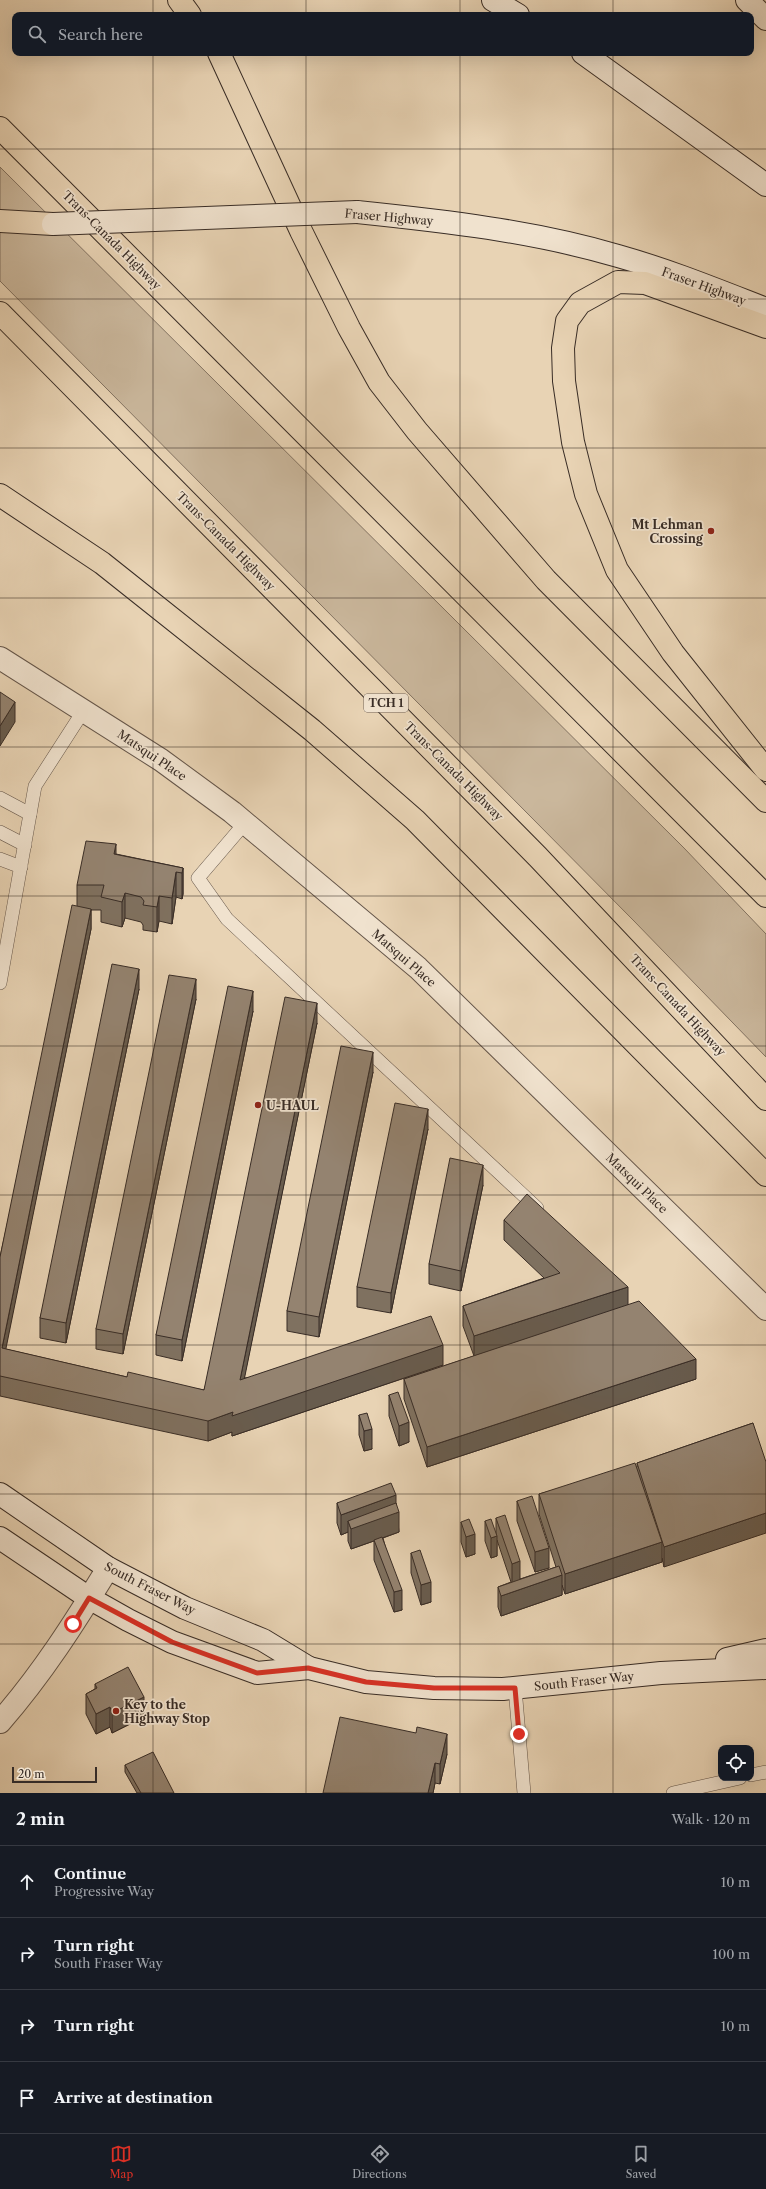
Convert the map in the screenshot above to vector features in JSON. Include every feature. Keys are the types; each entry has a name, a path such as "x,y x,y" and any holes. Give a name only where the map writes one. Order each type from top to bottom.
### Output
{"highway":[{"path":"179,0 188,12"},
{"path":"220,56 308,245 349,328 378,382 417,431 546,580 766,801"},
{"name":"Trans-Canada Highway","path":"0,128 766,896"},
{"path":"0,221 53,224"},
{"path":"766,327 645,283 618,282 580,303 567,321 563,348 564,381 573,442 586,494 617,570 673,653 766,770"},
{"name":"Trans-Canada Highway","path":"0,313 538,857 766,1099"},
{"path":"0,496 108,568 312,730 415,820 766,1175"}],"street":[{"path":"493,0 513,12"},
{"path":"747,0 766,19"},
{"path":"587,56 766,185"},
{"name":"Fraser Highway","path":"0,228 53,224 357,212 435,220 564,243 631,260 686,278 766,309"},
{"name":"Matsqui Place","path":"0,658 161,760 245,823 418,968 766,1309"},
{"name":"South Fraser Way","path":"0,1494 108,1568 185,1608 263,1640 308,1668 366,1682 434,1688 515,1688 661,1672 766,1668"},
{"name":"South Fraser Way","path":"0,1538 89,1598 172,1642 257,1673 308,1668"},
{"path":"0,1722 24,1695 61,1643 108,1568"},
{"path":"661,1672 766,1650"}],"lane":[{"path":"0,983 5,934 21,867 35,786 84,710"},
{"path":"0,798 30,814"},
{"path":"245,823 198,878 227,919 545,1216"},
{"path":"0,832 25,844"},
{"path":"0,859 21,867"},
{"path":"515,1688 524,1793"},
{"path":"754,1774 766,1772"},
{"path":"673,1793 727,1781"}],"shaded area":[{"path":"0,167 684,848 766,934 766,1057 634,921 0,281"}],"building":[{"path":"0,692 15,702 0,726"},
{"path":"86,841 116,844 114,854 183,868 182,873 176,872 172,898 159,896 157,907 143,905 144,901 141,897 125,893 122,902 101,897 104,885 77,885"},
{"path":"72,905 91,909 2,1348 127,1377 128,1372 204,1390 285,997 317,1003 240,1380 431,1316 443,1345 232,1416 233,1412 208,1421 0,1376 0,1257"},
{"path":"112,964 139,969 66,1323 40,1318"},
{"path":"169,975 196,979 123,1334 96,1329"},
{"path":"228,986 253,991 182,1340 156,1335"},
{"path":"341,1046 373,1052 319,1317 287,1311"},
{"path":"395,1103 428,1109 391,1293 357,1287"},
{"path":"450,1158 483,1165 461,1271 429,1264"},
{"path":"527,1194 628,1287 474,1336 463,1306 560,1273 504,1220"},
{"path":"639,1301 696,1359 427,1447 404,1379"},
{"path":"398,1392 409,1422 399,1426 389,1395"},
{"path":"367,1413 372,1429 364,1431 359,1415"},
{"path":"753,1423 766,1462 766,1513 664,1547 637,1463"},
{"path":"635,1463 662,1542 565,1574 539,1494"},
{"path":"391,1483 396,1495 341,1515 337,1503"},
{"path":"532,1496 549,1548 535,1552 517,1501"},
{"path":"396,1503 399,1512 351,1529 348,1521"},
{"path":"505,1515 520,1561 512,1564 496,1518"},
{"path":"469,1519 475,1534 466,1537 461,1522"},
{"path":"491,1519 497,1536 491,1538 485,1521"},
{"path":"382,1537 402,1590 394,1592 374,1540"},
{"path":"420,1550 431,1582 421,1585 411,1553"},
{"path":"559,1566 562,1575 501,1596 498,1587"},
{"path":"128,1667 144,1697 112,1713 110,1707 96,1714 86,1694 97,1688 95,1684"},
{"path":"340,1717 416,1733 417,1727 447,1734 440,1764 435,1763 428,1793 323,1793"},
{"path":"153,1752 174,1793 141,1793 125,1765"}],"place":[{"name":"Mt Lehman Crossing","path":"711,531"},
{"name":"U-HAUL","path":"258,1105"},
{"name":"Key to the Highway Stop","path":"116,1711"}],"route":[{"path":"73,1624 89,1598 172,1642 257,1673 308,1668 366,1682 434,1688 515,1688 519,1734"}]}
